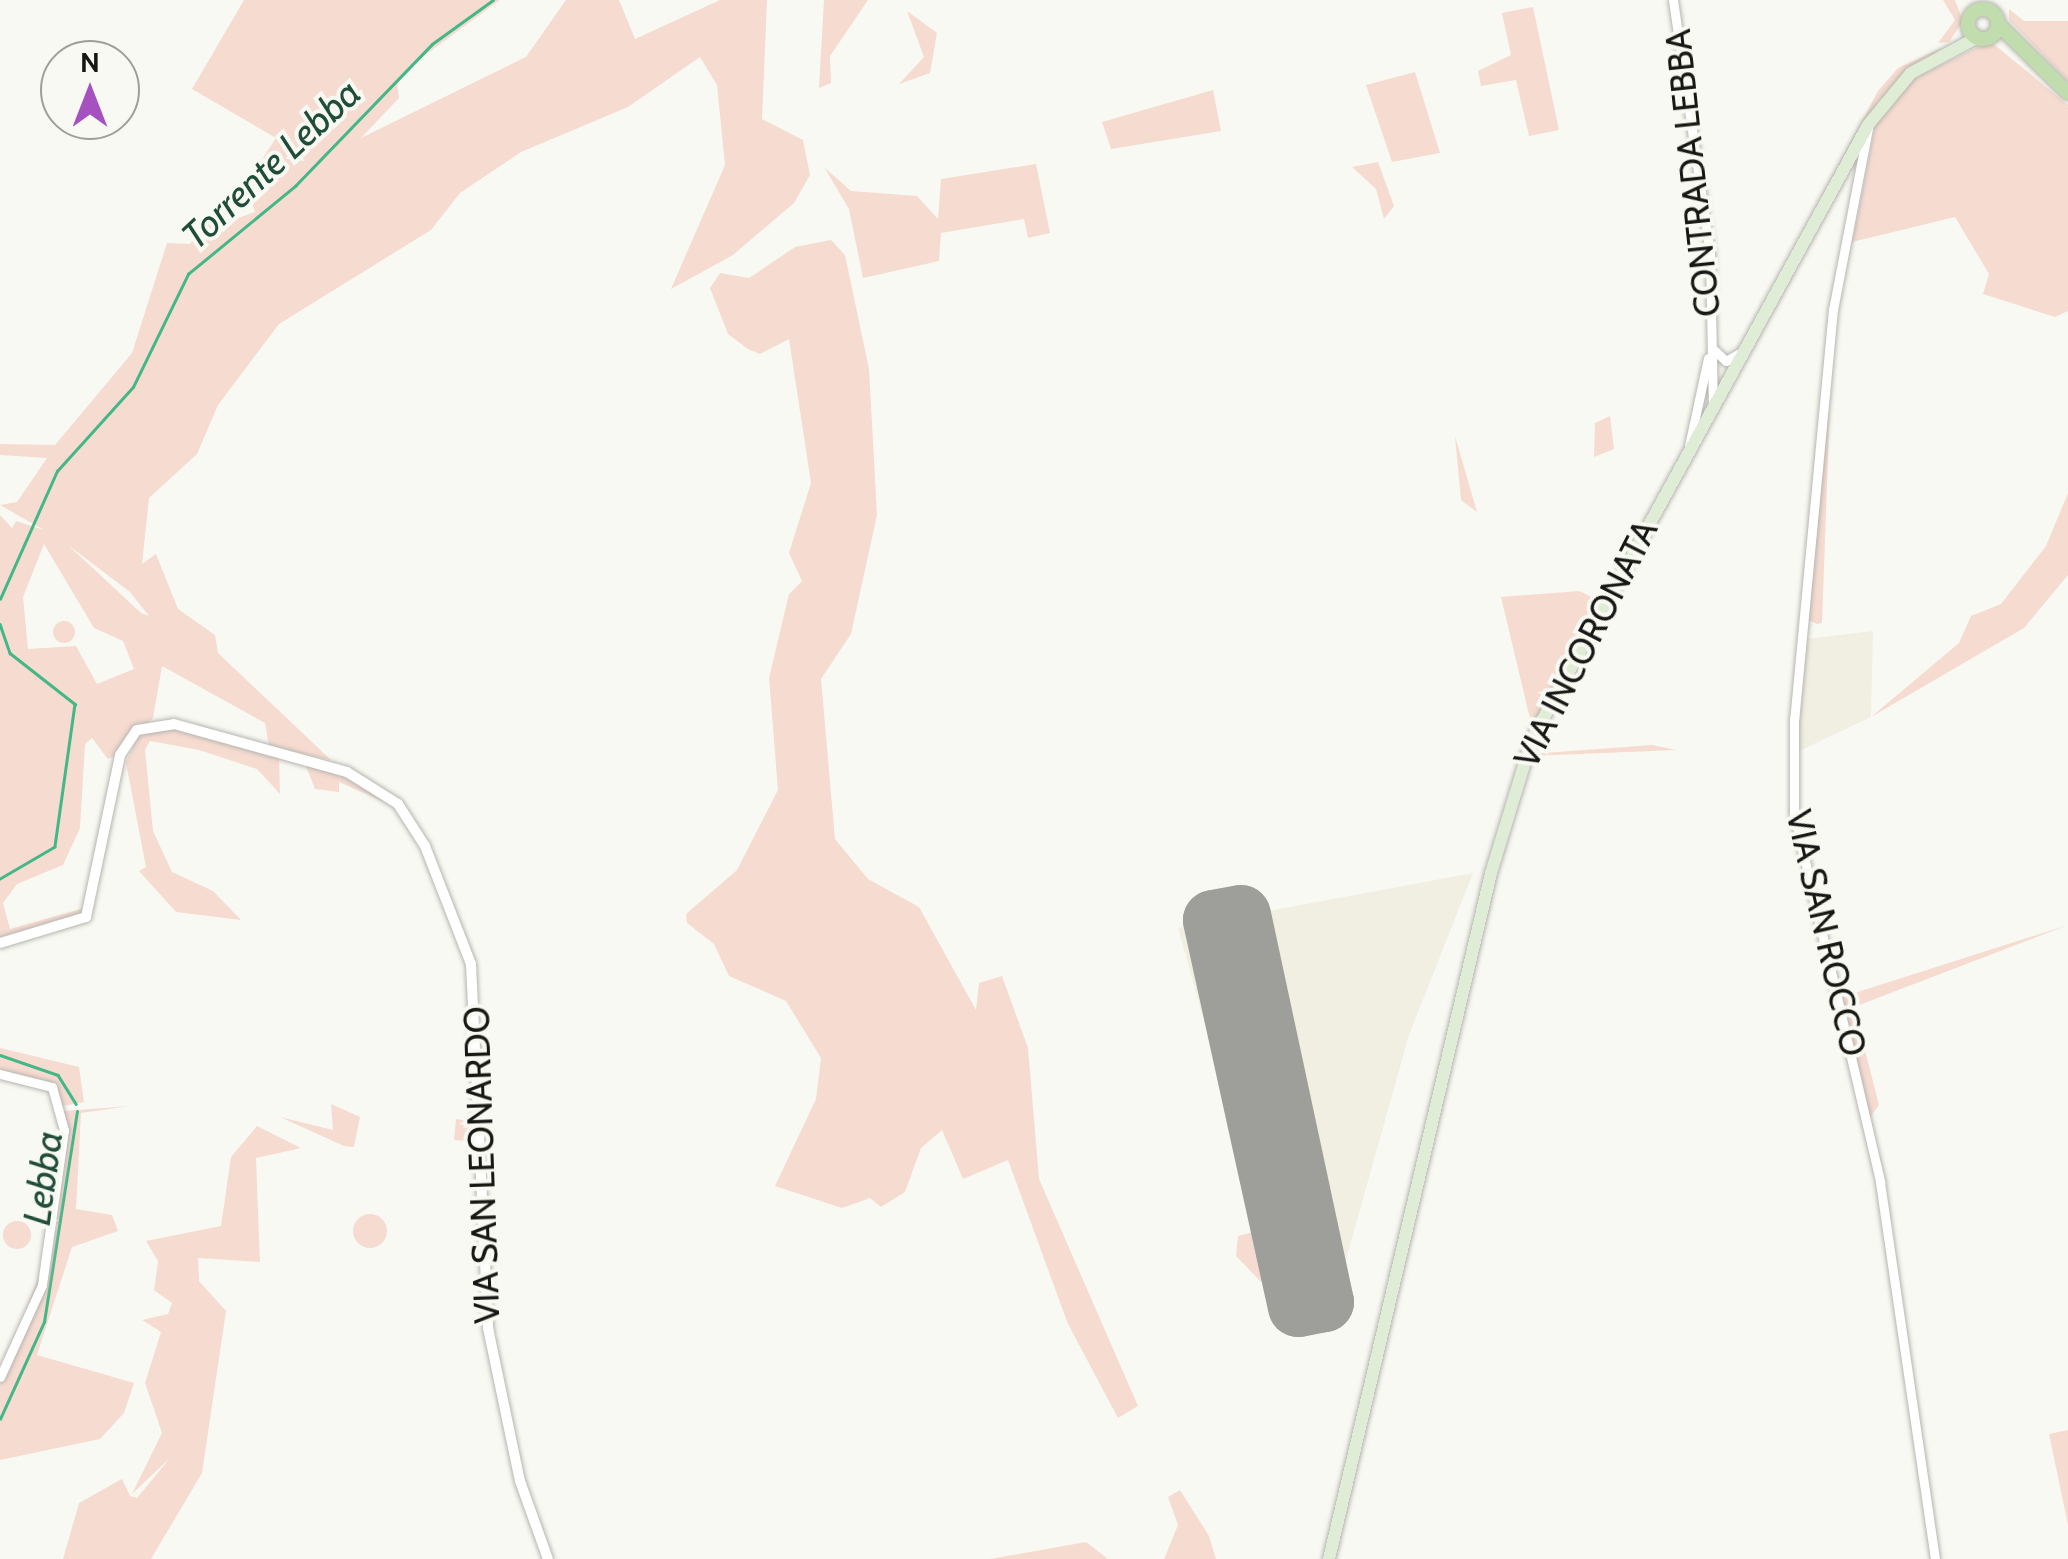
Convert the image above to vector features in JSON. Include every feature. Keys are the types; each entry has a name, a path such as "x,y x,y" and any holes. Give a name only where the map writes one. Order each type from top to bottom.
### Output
{"main road":[{"path":"1962,0 1980,29 2032,58 2068,93"},
{"path":"1977,4 1980,29"},
{"path":"1977,4 1980,29"},
{"name":"VIA INCORONATA","path":"1329,1559 1513,790 1688,447 1868,126 1899,83 1980,29"}],"street":[{"name":"CONTRADA LEBBA","path":"1673,0 1710,254 1711,346"},
{"name":"VIA SAN ROCCO","path":"1868,126 1833,310 1794,719 1794,814 1880,1182 1935,1559"},
{"path":"1711,346 1720,360 1740,354"},
{"path":"1688,447 1711,346"},
{"path":"1711,346 1713,404"},
{"path":"1704,379 1713,404"},
{"name":"VIA SAN LEONARDO","path":"2,943 86,917 120,756 138,730 174,724 346,772 398,804 425,846 472,964 488,1328 520,1482 548,1559"},
{"path":"0,1074 52,1087 63,1107 64,1172 42,1285 0,1377"}],"shaded area":[{"path":"244,0 500,0 413,64 397,80 399,98 361,138 526,57 566,0 619,0 635,39 720,0 767,0 762,119 803,140 810,175 794,203 733,255 671,289 725,165 717,85 700,57 628,107 521,152 460,193 431,230 279,324 218,405 197,454 149,498 142,564 156,554 178,609 215,635 218,653 331,760 269,746 265,723 162,666 153,718 119,753 108,759 92,738 85,744 80,828 63,865 17,884 3,903 10,929 88,907 79,918 0,940 0,515 12,528 16,521 44,530 0,505 17,502 47,458 0,455 0,444 55,445 132,353 167,243 190,244 227,203 238,218 255,212 245,185 276,138 192,89","holes":["44,544 94,628 123,641 134,669 97,684 76,646 28,649 23,597","68,545 130,592 149,616 141,613"]},
{"path":"824,0 868,0 830,56 831,83 819,88"},
{"path":"1943,0 1955,0 1963,21 1949,42 1938,43 1955,20"},
{"path":"1533,7 1559,130 1529,136 1516,80 1481,86 1478,71 1511,55 1502,13"},
{"path":"2009,9 2024,21 2068,21 2068,81 2009,20"},
{"path":"907,11 937,33 930,73 899,84 924,57"},
{"path":"1990,41 2068,105 2068,311 2055,317 1983,294 1989,274 1955,217 1852,242 1876,122 1907,82"},
{"path":"1941,48 1879,100 1801,235 1878,91 1898,68"},
{"path":"1415,72 1440,153 1392,162 1366,85"},
{"path":"1213,90 1221,131 1111,149 1102,122"},
{"path":"1378,162 1394,206 1384,219 1376,189 1352,167"},
{"path":"1036,164 1050,233 1028,238 1024,219 941,233 939,261 863,278 849,209 824,167 851,191 917,196 938,219 941,179"},
{"path":"831,240 845,255 869,369 877,515 851,634 821,679 835,839 868,879 919,907 976,1010 979,983 1002,976 1028,1048 1039,1179 1138,1406 1118,1418 1068,1324 1008,1160 963,1179 942,1130 921,1148 905,1192 881,1207 870,1198 842,1208 775,1186 816,1099 821,1058 786,1001 729,976 714,944 687,923 686,914 737,870 778,790 769,678 789,594 802,581 789,553 811,483 789,339 760,354 748,349 728,334 710,288 720,273 749,278 795,247"},
{"path":"1830,401 1822,623 1817,624 1808,620"},
{"path":"1610,416 1614,449 1594,457 1595,423"},
{"path":"1455,436 1477,512 1461,500"},
{"path":"2068,493 2068,575 2024,628 1871,717 1959,643 1971,616 2001,604 2046,546"},
{"path":"1579,591 1594,598 1593,613 1532,727 1501,597"},
{"path":"60,621 68,621 75,632 68,643 60,643 53,636 53,628"},
{"path":"1873,631 1871,717 1797,752 1807,639"},
{"path":"172,727 279,755 280,794 257,769 199,750 150,741 145,750 153,831 172,872 213,891 241,920 176,912 139,871 146,867 126,763 138,734"},
{"path":"1652,745 1676,750 1530,756 1530,754"},
{"path":"305,764 357,782 384,798 384,802 339,782 339,792 315,789"},
{"path":"1473,873 1409,1035 1327,1327 1282,1300 1178,928"},
{"path":"2068,925 1854,1007 1879,1105 1869,1119 1842,997"},
{"path":"0,1048 79,1067 84,1102 63,1106 48,1083 0,1069"},
{"path":"331,1104 360,1117 354,1147 280,1117 333,1130"},
{"path":"130,1106 81,1113 76,1209 112,1215 118,1231 72,1247 37,1355 134,1383 124,1413 100,1439 0,1460 0,1381 57,1226 64,1111"},
{"path":"456,1119 479,1123 479,1142 454,1140"},
{"path":"257,1126 301,1148 256,1158 260,1262 198,1258 199,1281 226,1311 202,1473 151,1559 63,1559 79,1503 122,1479 130,1496 137,1498 169,1459 132,1494 162,1433 145,1383 161,1332 142,1320 168,1314 172,1303 154,1290 158,1261 146,1241 221,1226 231,1157"},
{"path":"370,1214 382,1219 387,1231 382,1243 370,1248 358,1243 353,1231 358,1219"},
{"path":"17,1221 27,1225 31,1235 27,1245 17,1249 7,1245 3,1235 7,1225"},
{"path":"1253,1232 1276,1281 1270,1291 1236,1256 1238,1236"},
{"path":"2068,1430 2068,1525 2049,1434"},
{"path":"1180,1490 1209,1536 1216,1559 1164,1559 1178,1525 1168,1497"},
{"path":"1086,1542 1108,1559 990,1559"}],"waterway":[{"name":"Torrente Lebba","path":"0,599 57,471 133,387 188,274 295,186 432,44 493,0"},
{"name":"Torrente Lebba","path":"0,624 10,653 75,704 55,847 0,879"},
{"name":"Lebba","path":"0,1055 58,1075 76,1104"},
{"name":"Lebba","path":"0,1419 44,1322 77,1112"}],"runway":[{"path":"1241,915 1324,1302 1298,1307 1213,920 1241,915"}]}
